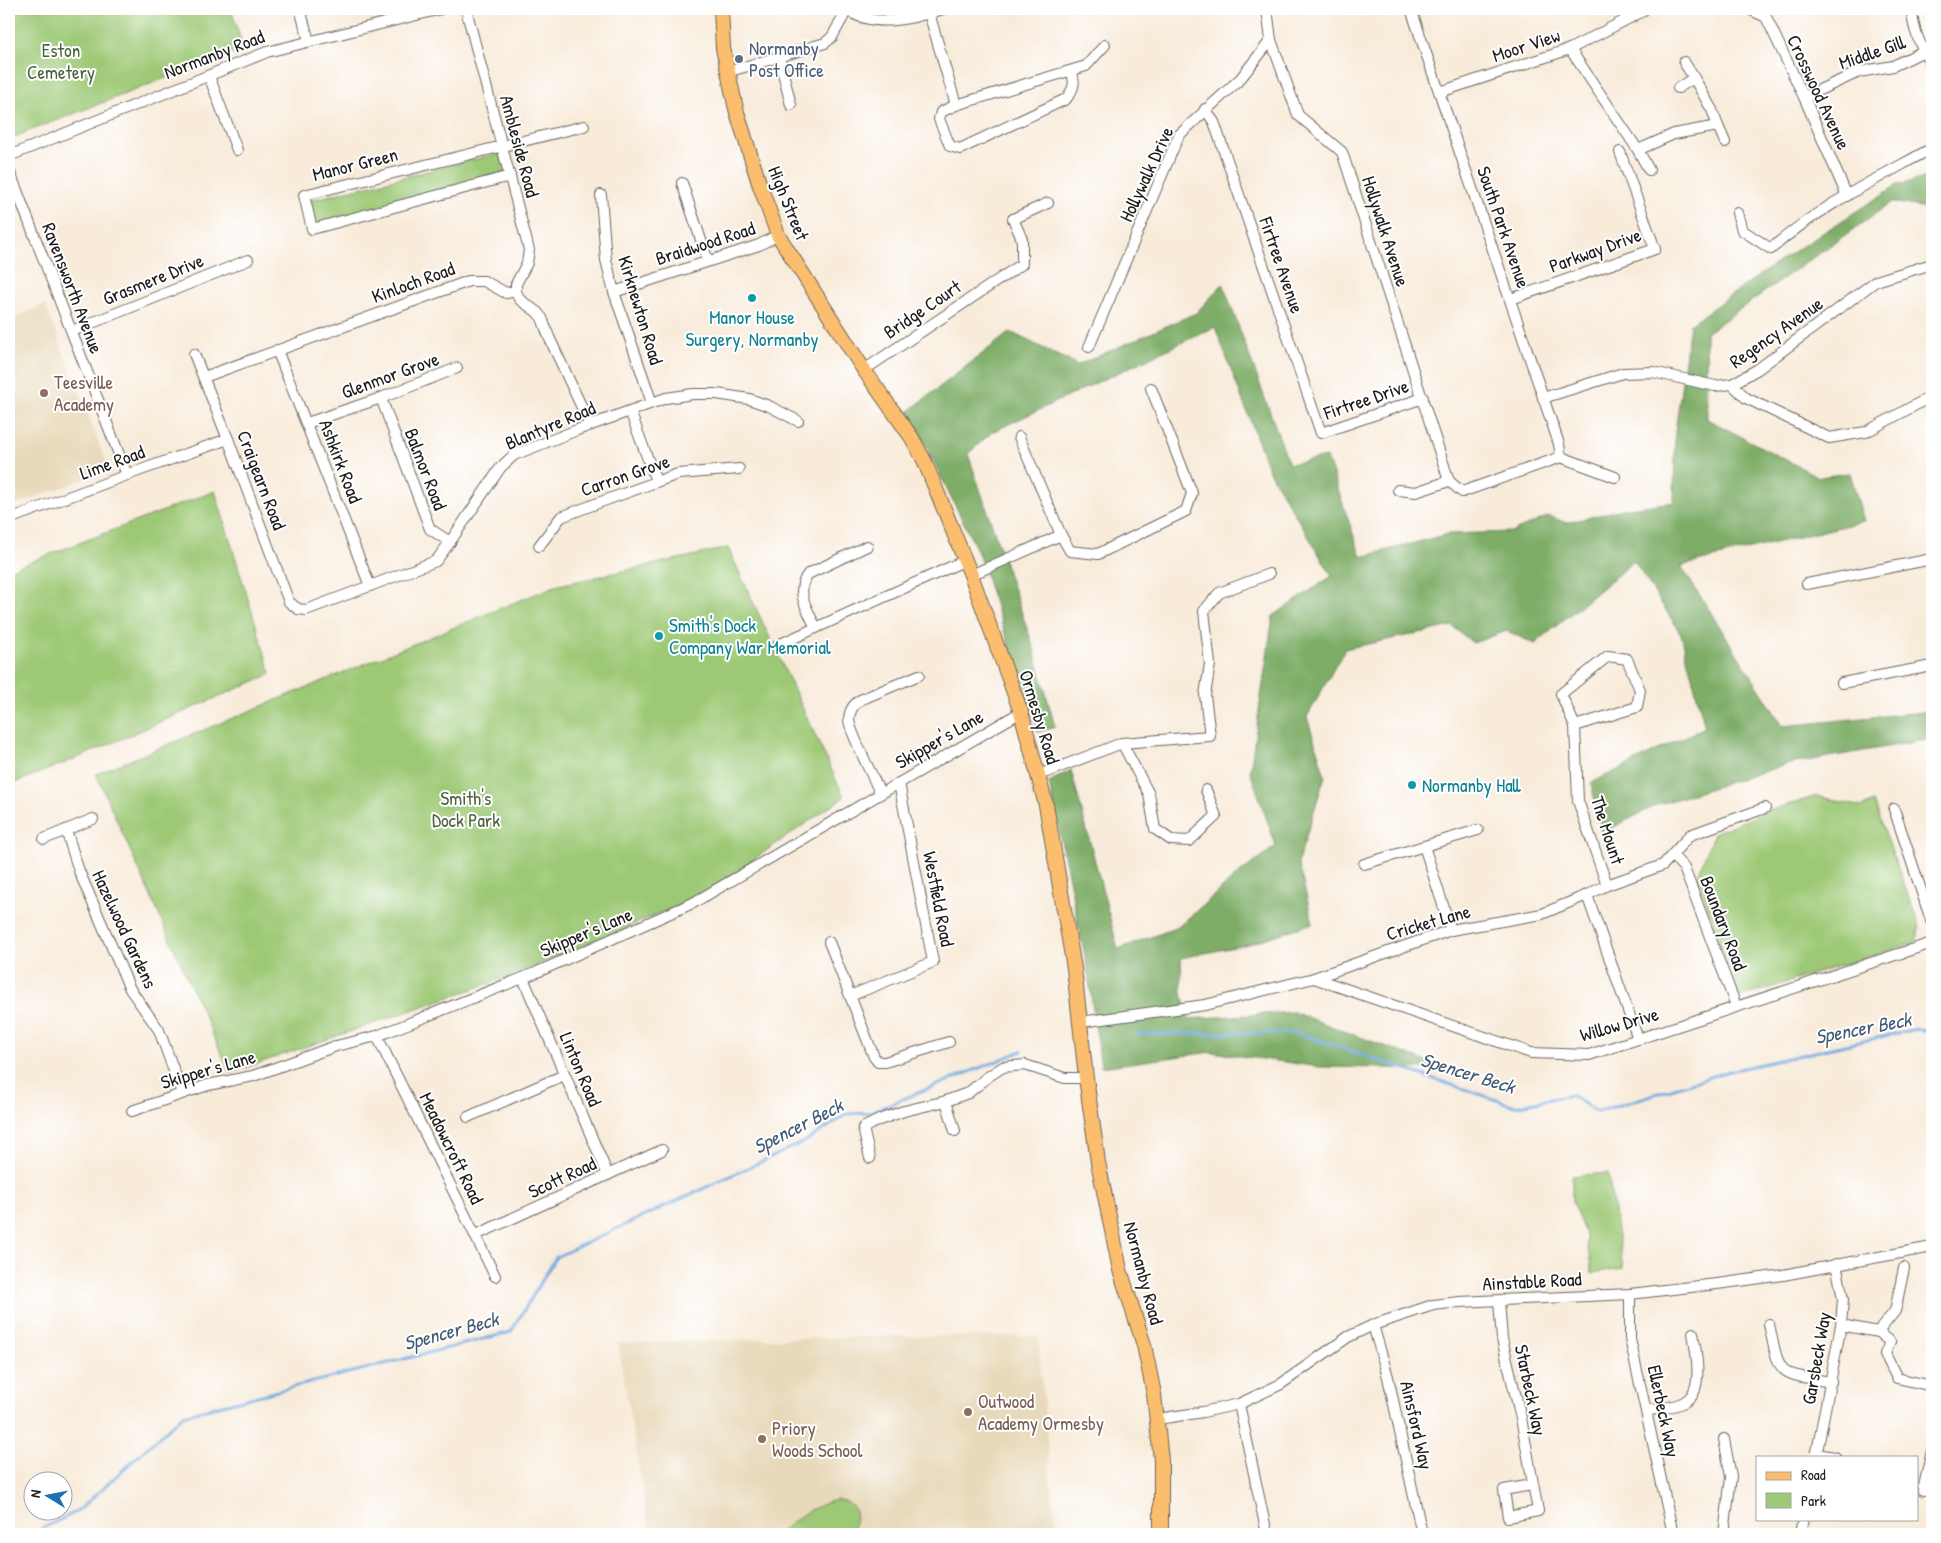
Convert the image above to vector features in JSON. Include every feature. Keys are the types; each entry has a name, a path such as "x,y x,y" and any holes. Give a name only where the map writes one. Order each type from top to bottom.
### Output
{"main road":[{"name":"High Street","path":"721,9 723,48 736,109 760,186 778,235 864,370 912,438"},
{"name":"Ormesby Road","path":"912,438 936,485 966,560 1021,712 1039,775 1074,968 1081,1022"},
{"name":"Normanby Road","path":"1081,1022 1086,1078 1098,1162 1119,1264 1150,1369 1158,1419 1162,1500 1161,1534"}],"street":[{"path":"300,9 309,41"},
{"name":"Normanby Road","path":"9,156 267,52 441,9"},
{"name":"Ambleside Road","path":"466,9 529,250 527,264 516,284 516,291"},
{"path":"727,72 825,43 832,37 846,10 866,18 891,22 943,9"},
{"name":"Hollywalk Avenue","path":"1267,9 1271,40 1298,115 1342,152 1449,481"},
{"name":"South Park Avenue","path":"1411,9 1544,398 1559,444 1561,457"},
{"name":"Crosswood Avenue","path":"1752,9 1753,12 1766,17 1804,97 1847,196"},
{"path":"1912,9 1912,21 1932,66"},
{"name":"Moor View","path":"1440,92 1570,49 1645,10"},
{"path":"929,13 956,105"},
{"name":"Hollywalk Drive","path":"1089,346 1179,135 1205,109 1240,79 1271,40"},
{"path":"1071,71 1074,82 1072,92 1066,99 960,149 950,146 939,120 941,112 956,105 1086,66 1105,45"},
{"path":"1570,49 1638,150 1649,170"},
{"name":"Middle Gill","path":"1804,97 1859,72 1893,66 1924,51"},
{"path":"779,57 790,105"},
{"path":"1684,62 1712,110 1725,142"},
{"path":"209,76 237,150"},
{"path":"1678,88 1694,78"},
{"name":"Firtree Avenue","path":"1205,109 1214,122 1321,433"},
{"path":"502,146 584,126"},
{"path":"1638,150 1674,134 1718,126"},
{"name":"Manor Green","path":"502,146 304,195 312,229 510,176"},
{"path":"1736,213 1742,230 1771,249 1792,230 1847,196 1932,148"},
{"name":"Parkway Drive","path":"1510,299 1655,249 1620,152"},
{"name":"Ravensworth Avenue","path":"9,170 127,475"},
{"path":"682,183 708,260"},
{"name":"Kirknewton Road","path":"601,195 606,260 614,292 652,403"},
{"name":"Bridge Court","path":"864,370 1022,264 1022,239 1013,220 1048,204"},
{"name":"Braidwood Road","path":"614,292 759,245 778,235"},
{"name":"Grasmere Drive","path":"72,331 248,260"},
{"name":"Regency Avenue","path":"1544,398 1623,373 1653,372 1715,386 1732,384 1758,369 1876,281 1932,264"},
{"name":"Kinloch Road","path":"204,377 469,280 484,281 506,292 516,291"},
{"path":"516,291 519,299 542,318 590,425"},
{"name":"Ashkirk Road","path":"278,350 370,586"},
{"name":"Craigearn Road","path":"194,354 289,602 298,608 306,610"},
{"name":"Glenmor Grove","path":"307,423 381,398 456,368"},
{"path":"1732,384 1746,398 1828,438 1866,432 1932,396"},
{"path":"1019,437 1061,535 1070,551 1098,554 1186,511 1192,493 1151,388"},
{"name":"Blantyre Road","path":"306,610 436,561 500,466 514,455 590,425 666,398 692,394 717,394 749,399 769,406 798,421"},
{"name":"Balmor Road","path":"381,398 430,529 450,542"},
{"name":"Firtree Drive","path":"1321,433 1423,398"},
{"path":"630,411 656,481"},
{"name":"Lime Road","path":"9,519 228,439"},
{"path":"1398,490 1416,492 1449,481 1462,492 1561,457 1615,477"},
{"name":"Carron Grove","path":"539,546 561,517 678,474 739,469"},
{"path":"971,575 1061,535"},
{"path":"816,628 801,594 803,580 808,574 866,546"},
{"path":"1807,584 1932,559"},
{"path":"778,645 966,560"},
{"path":"1039,775 1122,743 1210,736 1205,695 1210,664 1204,611 1219,593 1268,574"},
{"name":"The Mount","path":"1575,726 1636,707 1640,690 1627,659 1608,656 1561,694 1575,726 1578,801 1607,885"},
{"path":"1842,683 1932,666"},
{"path":"880,794 851,726 850,712 855,703 860,700 918,675"},
{"name":"Skipper's Lane","path":"132,1111 208,1084 253,1076 336,1046 377,1036 523,978 693,903 1021,712"},
{"path":"1122,743 1150,794 1155,829 1171,840 1189,841 1216,816 1206,790"},
{"name":"Westfield Road","path":"850,996 934,962 899,783"},
{"name":"Cricket Lane","path":"1081,1022 1204,1005 1314,978 1451,930 1542,914 1607,885 1663,865 1690,835 1765,808"},
{"path":"1894,809 1932,923"},
{"path":"44,839 93,819"},
{"name":"Hazelwood Gardens","path":"66,830 79,871 130,988 159,1030 182,1094"},
{"path":"1364,864 1478,830"},
{"path":"1424,846 1451,930"},
{"name":"Boundary Road","path":"1672,855 1684,868 1736,1006"},
{"path":"1587,895 1638,1039"},
{"path":"829,942 874,1057 878,1062 885,1062 949,1042"},
{"name":"Willow Drive","path":"1314,978 1531,1053 1589,1055 1932,943"},
{"name":"Linton Road","path":"523,978 608,1175"},
{"name":"Meadowcroft Road","path":"377,1036 496,1276"},
{"path":"870,1158 863,1128 904,1111 946,1101 968,1093 989,1076 1003,1068 1025,1065 1065,1078 1086,1078"},
{"path":"468,1118 564,1075"},
{"path":"946,1101 955,1131"},
{"name":"Scott Road","path":"476,1235 662,1150"},
{"name":"Ainstable Road","path":"1158,1419 1239,1404 1281,1384 1348,1337 1373,1325 1433,1305 1630,1294 1783,1275 1932,1247"},
{"name":"Garsbeck Way","path":"1816,1456 1841,1325 1844,1299 1836,1264"},
{"path":"1878,1332 1895,1311 1904,1268"},
{"name":"Ellerbeck Way","path":"1630,1294 1630,1339 1673,1534"},
{"name":"Starbeck Way","path":"1499,1301 1502,1339 1521,1418 1532,1485"},
{"path":"1769,1324 1777,1361 1782,1370 1793,1376 1830,1382"},
{"name":"Ainsford Way","path":"1373,1325 1388,1377 1422,1534"},
{"path":"1841,1325 1878,1332 1890,1342 1885,1354 1897,1378 1932,1386"},
{"path":"1646,1411 1683,1403 1692,1397 1698,1383 1693,1333"},
{"path":"1239,1404 1267,1534"},
{"path":"1724,1439 1731,1477 1724,1534"},
{"path":"1923,1490 1932,1451"},
{"path":"1800,1534 1803,1520"}],"shaded area":[{"name":"Teesville Academy","path":"45,304 107,465 104,472 9,507 9,321"},
{"name":"Priory Woods School","path":"900,1336 1038,1336 1051,1488 1058,1534 650,1534 618,1343"}],"green space":[{"name":"Eston Cemetery","path":"9,9 231,9 243,48 9,139"},
{"path":"500,153 508,173 315,225 311,200"},
{"path":"1932,176 1932,209 1892,202 1706,333 1707,419 1819,477 1850,473 1864,521 1681,566 1783,726 1932,711 1932,739 1789,764 1657,805 1602,833 1591,783 1705,727 1681,634 1634,561 1535,644 1507,631 1473,643 1452,626 1345,649 1307,717 1325,776 1298,862 1313,923 1249,944 1181,958 1182,993 1188,1019 1293,1012 1446,1069 1320,1067 1212,1052 1101,1067 1087,966 1049,782 1071,770 1118,949 1178,927 1237,875 1276,846 1250,771 1273,616 1332,576 1270,473 1215,327 992,432 968,454 1033,646 1055,727 1038,732 977,550 909,411 1010,332 1078,365 1196,313 1223,284 1289,464 1327,457 1361,557 1448,534 1512,532 1549,516 1566,523 1627,508 1674,502 1675,432 1690,324 1784,258 1897,185"},
{"path":"215,491 271,674 75,759 9,785 9,570"},
{"name":"Smith's Dock Park","path":"728,548 844,797 699,897 513,975 230,1073 96,774 555,586"},
{"path":"1817,796 1862,807 1874,802 1920,928 1916,942 1740,997 1697,877 1714,833 1771,810"},
{"path":"1608,1173 1623,1268 1592,1273 1586,1236 1572,1202 1572,1176"},
{"path":"835,1500 847,1502 854,1509 856,1518 852,1529 841,1534 783,1534 782,1531 800,1516 813,1508"}],"waterway":[{"name":"Spencer Beck","path":"1135,1034 1297,1033 1515,1106 1571,1095 1597,1112 1726,1072 1916,1029 1932,1033"},
{"name":"Spencer Beck","path":"31,1534 78,1511 183,1415 511,1332 556,1257 808,1140 847,1114 868,1113 1022,1051"}],"place":[{"name":"Normanby Post Office","path":"739,59"},
{"name":"Manor House Surgery, Normanby","path":"752,298"},
{"name":"Teesville Academy","path":"44,393"},
{"name":"Smith's Dock Company War Memorial","path":"659,636"},
{"name":"Normanby Hall","path":"1412,785"},
{"name":"Outwood Academy Ormesby","path":"968,1412"},
{"name":"Priory Woods School","path":"762,1439"}]}
